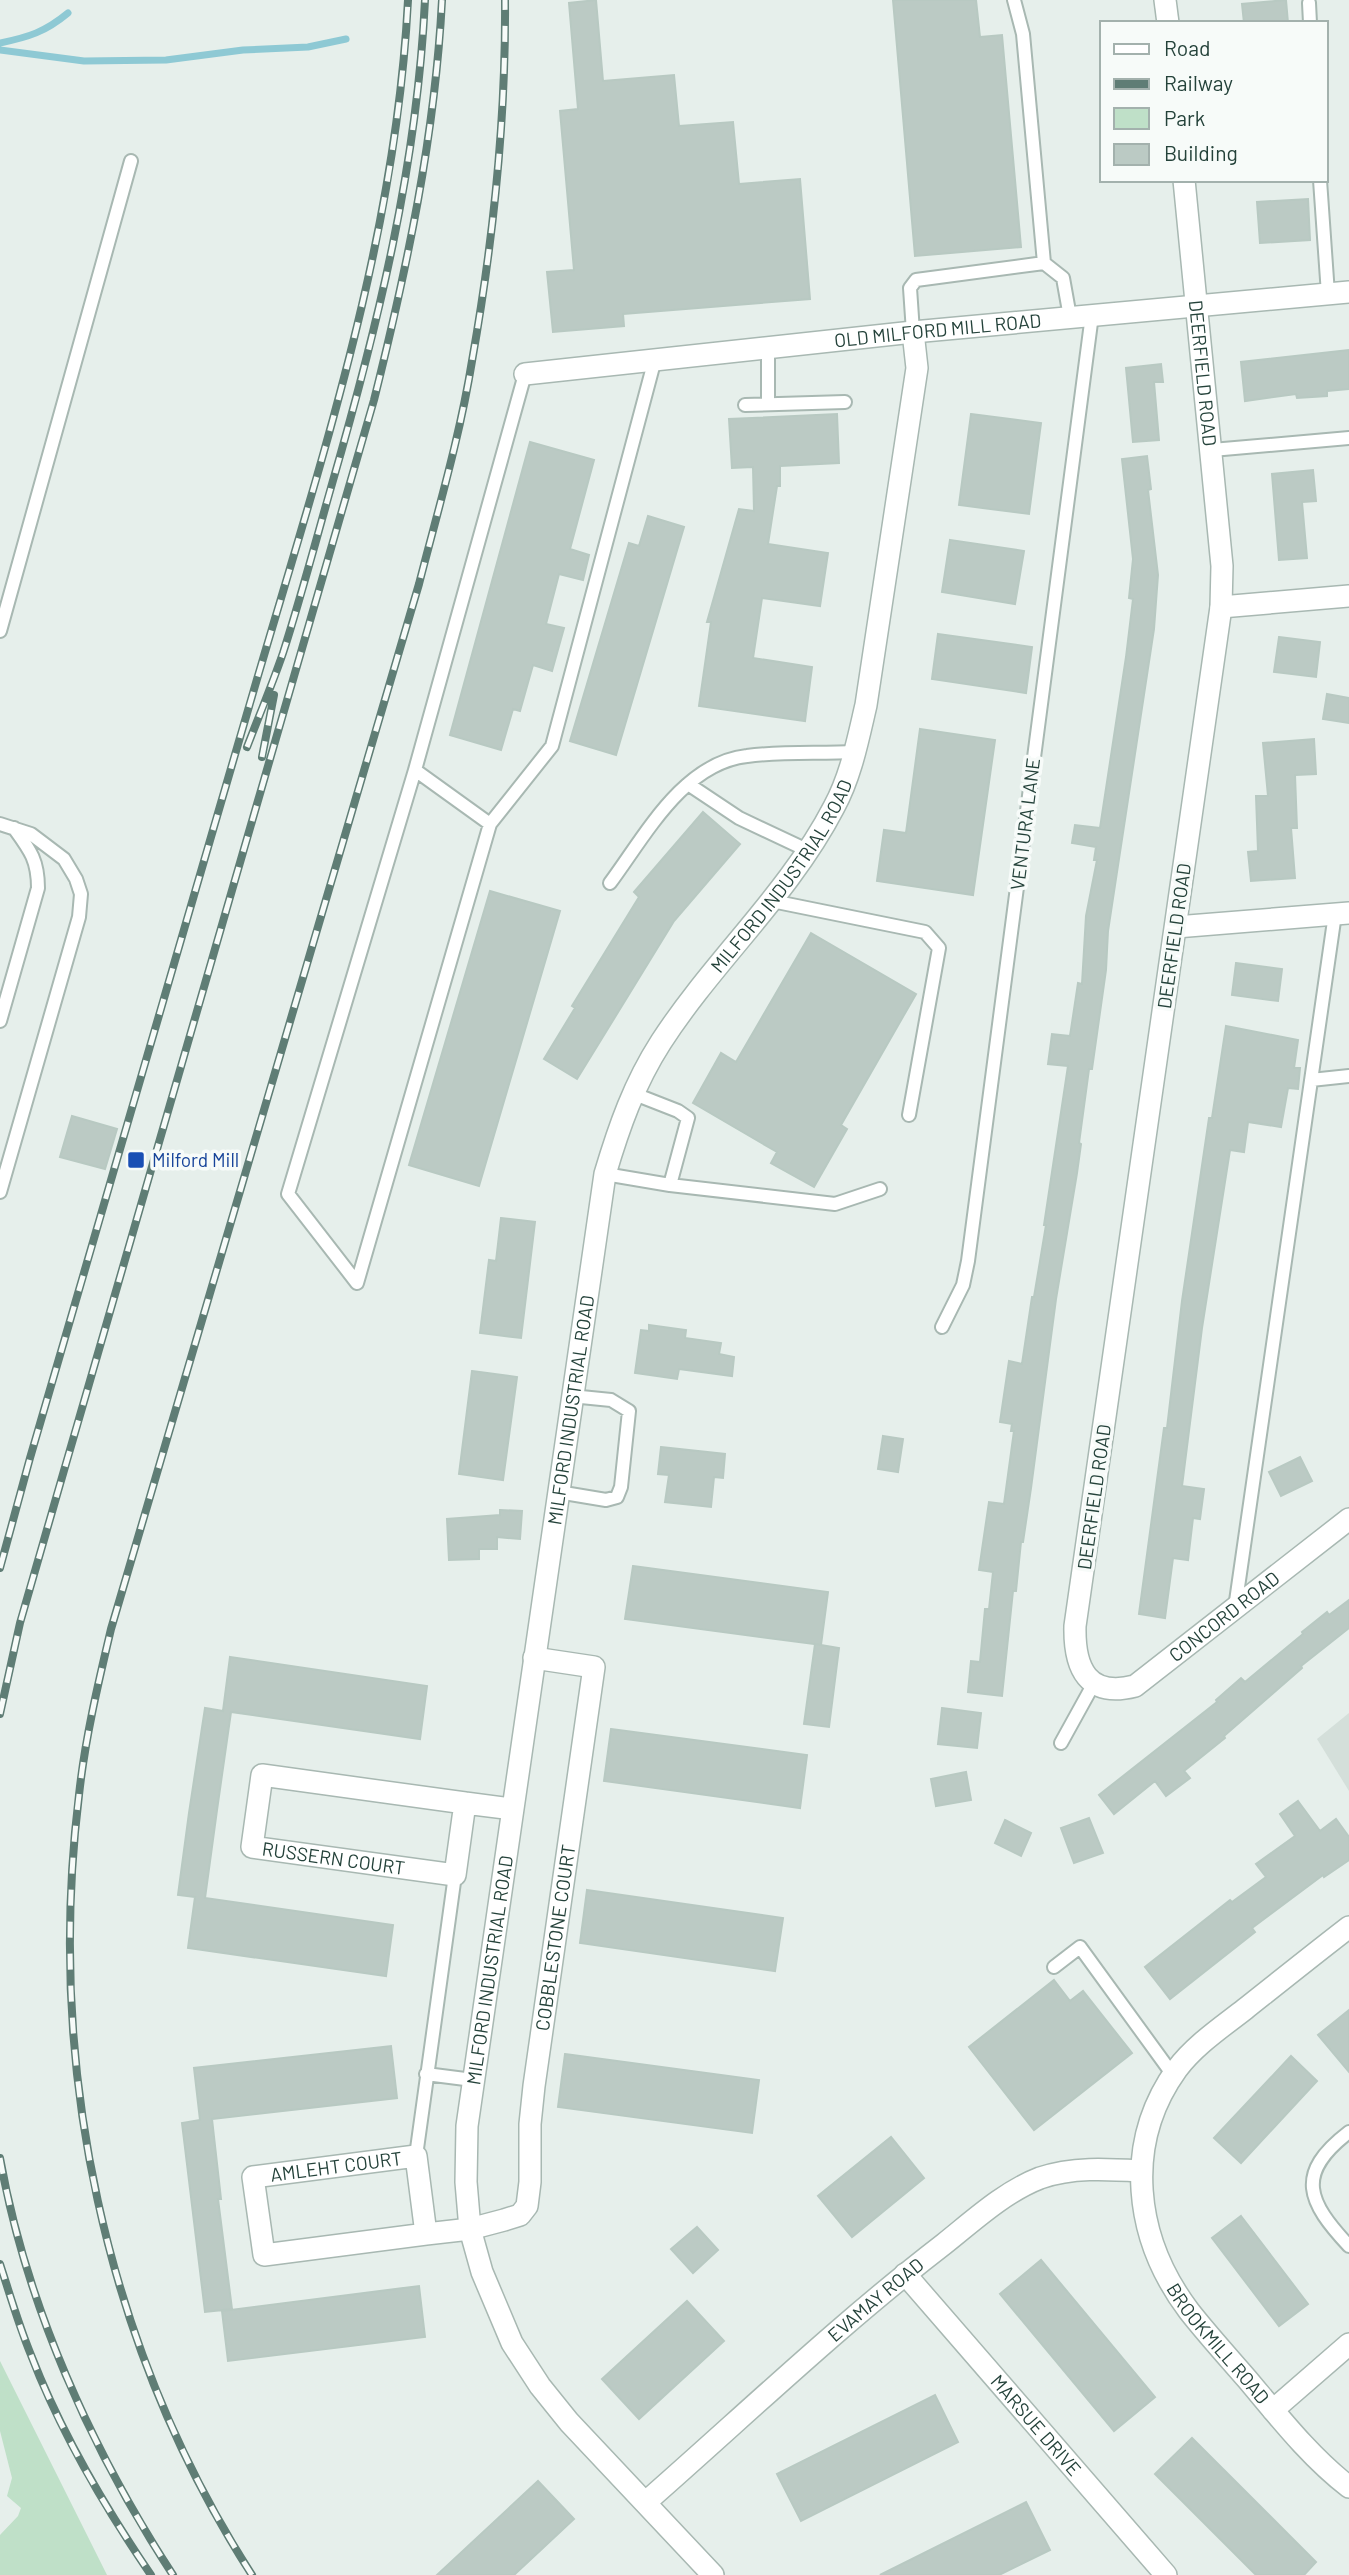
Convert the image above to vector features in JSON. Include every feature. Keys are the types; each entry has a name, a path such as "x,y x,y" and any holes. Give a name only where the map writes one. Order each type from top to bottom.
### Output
{"street":[{"path":"1165,0 1168,21"},
{"name":"DEERFIELD ROAD","path":"1093,1685 1079,1666 1074,1645 1075,1626 1221,607 1223,566 1184,182"},
{"name":"OLD MILFORD MILL ROAD","path":"525,374 913,332 1339,293"},
{"name":"MILFORD INDUSTRIAL ROAD","path":"713,2575 569,2422 540,2386 512,2343 482,2272 470,2229 467,2126 605,1174 632,1093 660,1042 809,851 836,804 855,752 866,705 917,368 913,332"},
{"path":"1221,607 1349,596"},
{"path":"1176,927 1342,913"},
{"name":"CONCORD ROAD","path":"1093,1685 1117,1690 1135,1686 1349,1519"},
{"name":"COBBLESTONE COURT","path":"470,2229 520,2215 527,2206 529,2197 530,2124 534,2086 594,1667 534,1658"},
{"name":"RUSSERN COURT","path":"455,1875 252,1847 261,1774 512,1809"},
{"path":"455,1875 465,1803"},
{"name":"BROOKMILL ROAD","path":"1349,1927 1207,2039 1173,2075 1160,2095 1147,2133 1140,2171 1144,2211 1153,2243 1166,2274 1188,2310 1330,2473 1349,2487"},
{"name":"AMLEHT COURT","path":"426,2234 416,2155 253,2177 264,2255 470,2229"},
{"name":"EVAMAY ROAD","path":"646,2502 905,2274 1004,2197 1039,2179 1066,2171 1140,2171"},
{"name":"MARSUE DRIVE","path":"905,2274 1166,2575"},
{"path":"1273,2410 1349,2344"}],"lane":[{"path":"1014,0 1023,34 1044,263"},
{"path":"1309,3 1310,21"},
{"path":"0,631 131,161"},
{"path":"1320,182 1339,293"},
{"path":"913,332 910,288 916,279 1044,263 1063,278 1070,317"},
{"name":"VENTURA LANE","path":"942,1327 963,1286 968,1261 1092,316"},
{"path":"768,347 768,404"},
{"path":"525,374 415,770 288,1194 357,1283 490,824 552,746 655,359"},
{"path":"745,405 845,402"},
{"path":"1212,450 1349,438"},
{"path":"610,883 676,794 719,763 746,756 855,752"},
{"path":"415,770 490,824"},
{"path":"688,784 739,818 809,851"},
{"path":"0,824 31,834 64,859 81,894 79,917 0,1192"},
{"path":"0,1021 38,888 38,870 33,855 14,828"},
{"path":"772,901 925,932 939,948 909,1115"},
{"path":"1235,1608 1311,1080 1342,913"},
{"path":"1311,1080 1349,1076"},
{"path":"632,1093 678,1111 688,1118 670,1185"},
{"path":"605,1174 670,1185 835,1204 880,1189"},
{"path":"558,1492 606,1500 617,1497 621,1487 629,1411 611,1400 571,1396"},
{"path":"1061,1743 1093,1685"},
{"path":"416,2155 455,1875"},
{"path":"1054,1967 1080,1947 1173,2075"},
{"path":"426,2074 473,2080"},
{"path":"1349,2132 1325,2155 1315,2170 1311,2186 1324,2220 1349,2246"}],"shaded area":[{"path":"1349,1713 1349,1791 1317,1739"}],"green space":[{"path":"0,2361 107,2575 0,2575 0,2535 18,2516 21,2508 7,2496 12,2478 0,2431"}],"building":[{"path":"596,0 603,81 674,75 679,126 733,122 739,184 800,179 810,299 623,314 624,326 553,332 547,272 574,270 560,111 578,109 569,3"},
{"path":"893,0 976,0 980,37 1002,35 1021,247 915,256"},
{"path":"1286,0 1288,21 1244,21 1242,4"},
{"path":"1308,199 1310,240 1260,243 1257,202"},
{"path":"1349,350 1349,389 1327,391 1327,396 1297,398 1296,394 1245,401 1241,362"},
{"path":"1161,364 1163,382 1154,382 1159,440 1133,442 1126,368"},
{"path":"837,414 839,463 780,466 780,486 777,486 768,544 828,553 820,606 762,598 753,658 812,667 805,721 699,706 711,622 707,622 739,509 754,511 753,467 732,468 729,419"},
{"path":"971,414 1041,423 1029,514 959,505"},
{"path":"530,442 594,460 570,549 589,555 583,580 559,574 546,624 564,628 552,671 533,665 520,711 513,709 501,750 450,735"},
{"path":"1147,456 1151,489 1148,490 1158,575 1154,629 1108,931 1106,970 1092,1069 1089,1069 1077,1173 1056,1299 1016,1591 1013,1591 1002,1696 968,1692 971,1661 980,1662 985,1609 989,1609 993,1572 979,1570 989,1502 1004,1504 1014,1431 1011,1431 1012,1424 1000,1422 1009,1361 1022,1364 1046,1225 1068,1066 1048,1064 1052,1034 1070,1036 1078,983 1082,984 1086,916 1097,860 1094,860 1096,847 1072,843 1075,825 1100,828 1126,657 1133,599 1129,598 1133,559 1122,459"},
{"path":"1313,470 1316,501 1302,502 1307,558 1279,560 1272,474"},
{"path":"648,516 684,527 616,755 570,741 629,543 639,546"},
{"path":"950,540 1024,551 1015,604 942,592"},
{"path":"938,634 1032,647 1026,693 932,679"},
{"path":"1279,637 1320,642 1316,677 1274,672"},
{"path":"1327,694 1349,698 1349,723 1323,719"},
{"path":"920,729 995,740 973,895 877,881 884,830 906,833"},
{"path":"1314,739 1316,774 1295,775 1297,828 1291,828 1295,878 1251,881 1248,852 1258,851 1256,796 1268,796 1263,743"},
{"path":"703,812 740,844 674,921 577,1079 544,1059 575,1008 572,1006 639,897 634,892"},
{"path":"490,891 560,911 479,1186 409,1165"},
{"path":"811,933 916,994 841,1125 847,1129 814,1187 771,1163 777,1152 693,1103 721,1053 736,1062"},
{"path":"1236,963 1282,969 1278,1001 1232,995"},
{"path":"1226,1026 1298,1040 1294,1068 1300,1068 1298,1089 1288,1088 1281,1127 1248,1122 1244,1152 1230,1150 1202,1328 1182,1486 1204,1489 1200,1519 1193,1518 1188,1560 1173,1558 1165,1618 1139,1614 1209,1118 1212,1118"},
{"path":"72,1116 117,1129 105,1169 60,1157"},
{"path":"501,1218 535,1222 521,1338 480,1333 489,1260 496,1261"},
{"path":"649,1325 686,1330 685,1338 721,1343 719,1354 734,1357 732,1376 679,1369 677,1379 635,1373 641,1330 649,1331"},
{"path":"472,1371 517,1377 503,1480 459,1474"},
{"path":"883,1436 903,1439 898,1472 878,1469"},
{"path":"661,1447 725,1454 723,1478 714,1477 711,1507 665,1502 669,1475 658,1474"},
{"path":"1300,1457 1312,1481 1281,1496 1269,1472"},
{"path":"500,1510 522,1511 520,1539 497,1537 497,1549 479,1549 479,1559 449,1560 447,1519 500,1515"},
{"path":"633,1566 828,1592 821,1645 625,1619"},
{"path":"1349,1600 1349,1628 1301,1666 1302,1668 1224,1736 1225,1738 1184,1771 1190,1778 1166,1796 1155,1781 1114,1814 1099,1795 1217,1702 1216,1700 1241,1678 1245,1682 1327,1612 1329,1615"},
{"path":"815,1644 839,1648 829,1727 804,1724"},
{"path":"230,1657 427,1686 420,1739 231,1712 217,1810 205,1898 393,1925 386,1976 188,1948 195,1897 178,1895 189,1813 205,1708 223,1711"},
{"path":"942,1708 981,1713 977,1748 938,1744"},
{"path":"611,1729 807,1755 800,1808 604,1781"},
{"path":"966,1772 971,1800 936,1806 931,1779"},
{"path":"1298,1801 1320,1831 1336,1819 1349,1837 1349,1860 1324,1877 1323,1875 1252,1928 1255,1932 1170,1999 1145,1967 1230,1900 1232,1902 1266,1877 1256,1864 1295,1836 1280,1814"},
{"path":"1089,1818 1103,1853 1074,1863 1061,1828"},
{"path":"1005,1820 1031,1833 1021,1856 995,1843"},
{"path":"587,1890 783,1918 775,1971 580,1943"},
{"path":"1054,1980 1070,2001 1083,1991 1132,2053 1034,2130 969,2047"},
{"path":"1349,2010 1349,2072 1318,2035"},
{"path":"391,2046 397,2098 212,2119 221,2199 218,2199 232,2309 205,2312 182,2123 200,2120 194,2068"},
{"path":"565,2054 759,2080 752,2133 558,2107"},
{"path":"1291,2056 1317,2081 1241,2163 1214,2138"},
{"path":"891,2137 924,2178 852,2237 818,2196"},
{"path":"1241,2216 1308,2304 1279,2326 1212,2238"},
{"path":"697,2227 718,2250 693,2273 671,2249"},
{"path":"1041,2260 1155,2397 1114,2431 1000,2294"},
{"path":"419,2286 425,2337 228,2361 222,2311"},
{"path":"687,2301 724,2341 639,2419 602,2379"},
{"path":"935,2395 958,2442 801,2521 777,2474"},
{"path":"1192,2438 1316,2562 1304,2575 1256,2575 1155,2474"},
{"path":"538,2481 574,2519 514,2575 437,2575"},
{"path":"1026,2502 1050,2550 999,2575 880,2575"}],"waterway":[{"path":"0,43 36,33 68,13"},
{"path":"0,50 84,61 166,60 243,50 308,47 346,39"}],"railway":[{"path":"0,1568 352,348 388,176 401,88 408,0"},
{"path":"247,747 279,665 296,611 380,305 414,123 425,0"},
{"path":"0,1714 20,1623 374,400 418,202 433,101 442,0"},
{"path":"252,2575 201,2487 158,2394 124,2298 98,2200 80,2100 71,1998 71,1897 79,1795 88,1732 111,1629 419,584 455,445 472,361 492,226 501,136 505,0"},
{"path":"262,757 274,695"},
{"path":"0,2158 27,2268 66,2375 115,2478 173,2575"},
{"path":"0,2264 27,2344 56,2413 100,2496 151,2575"}],"place":[{"name":"Milford Mill","path":"136,1160"}]}
